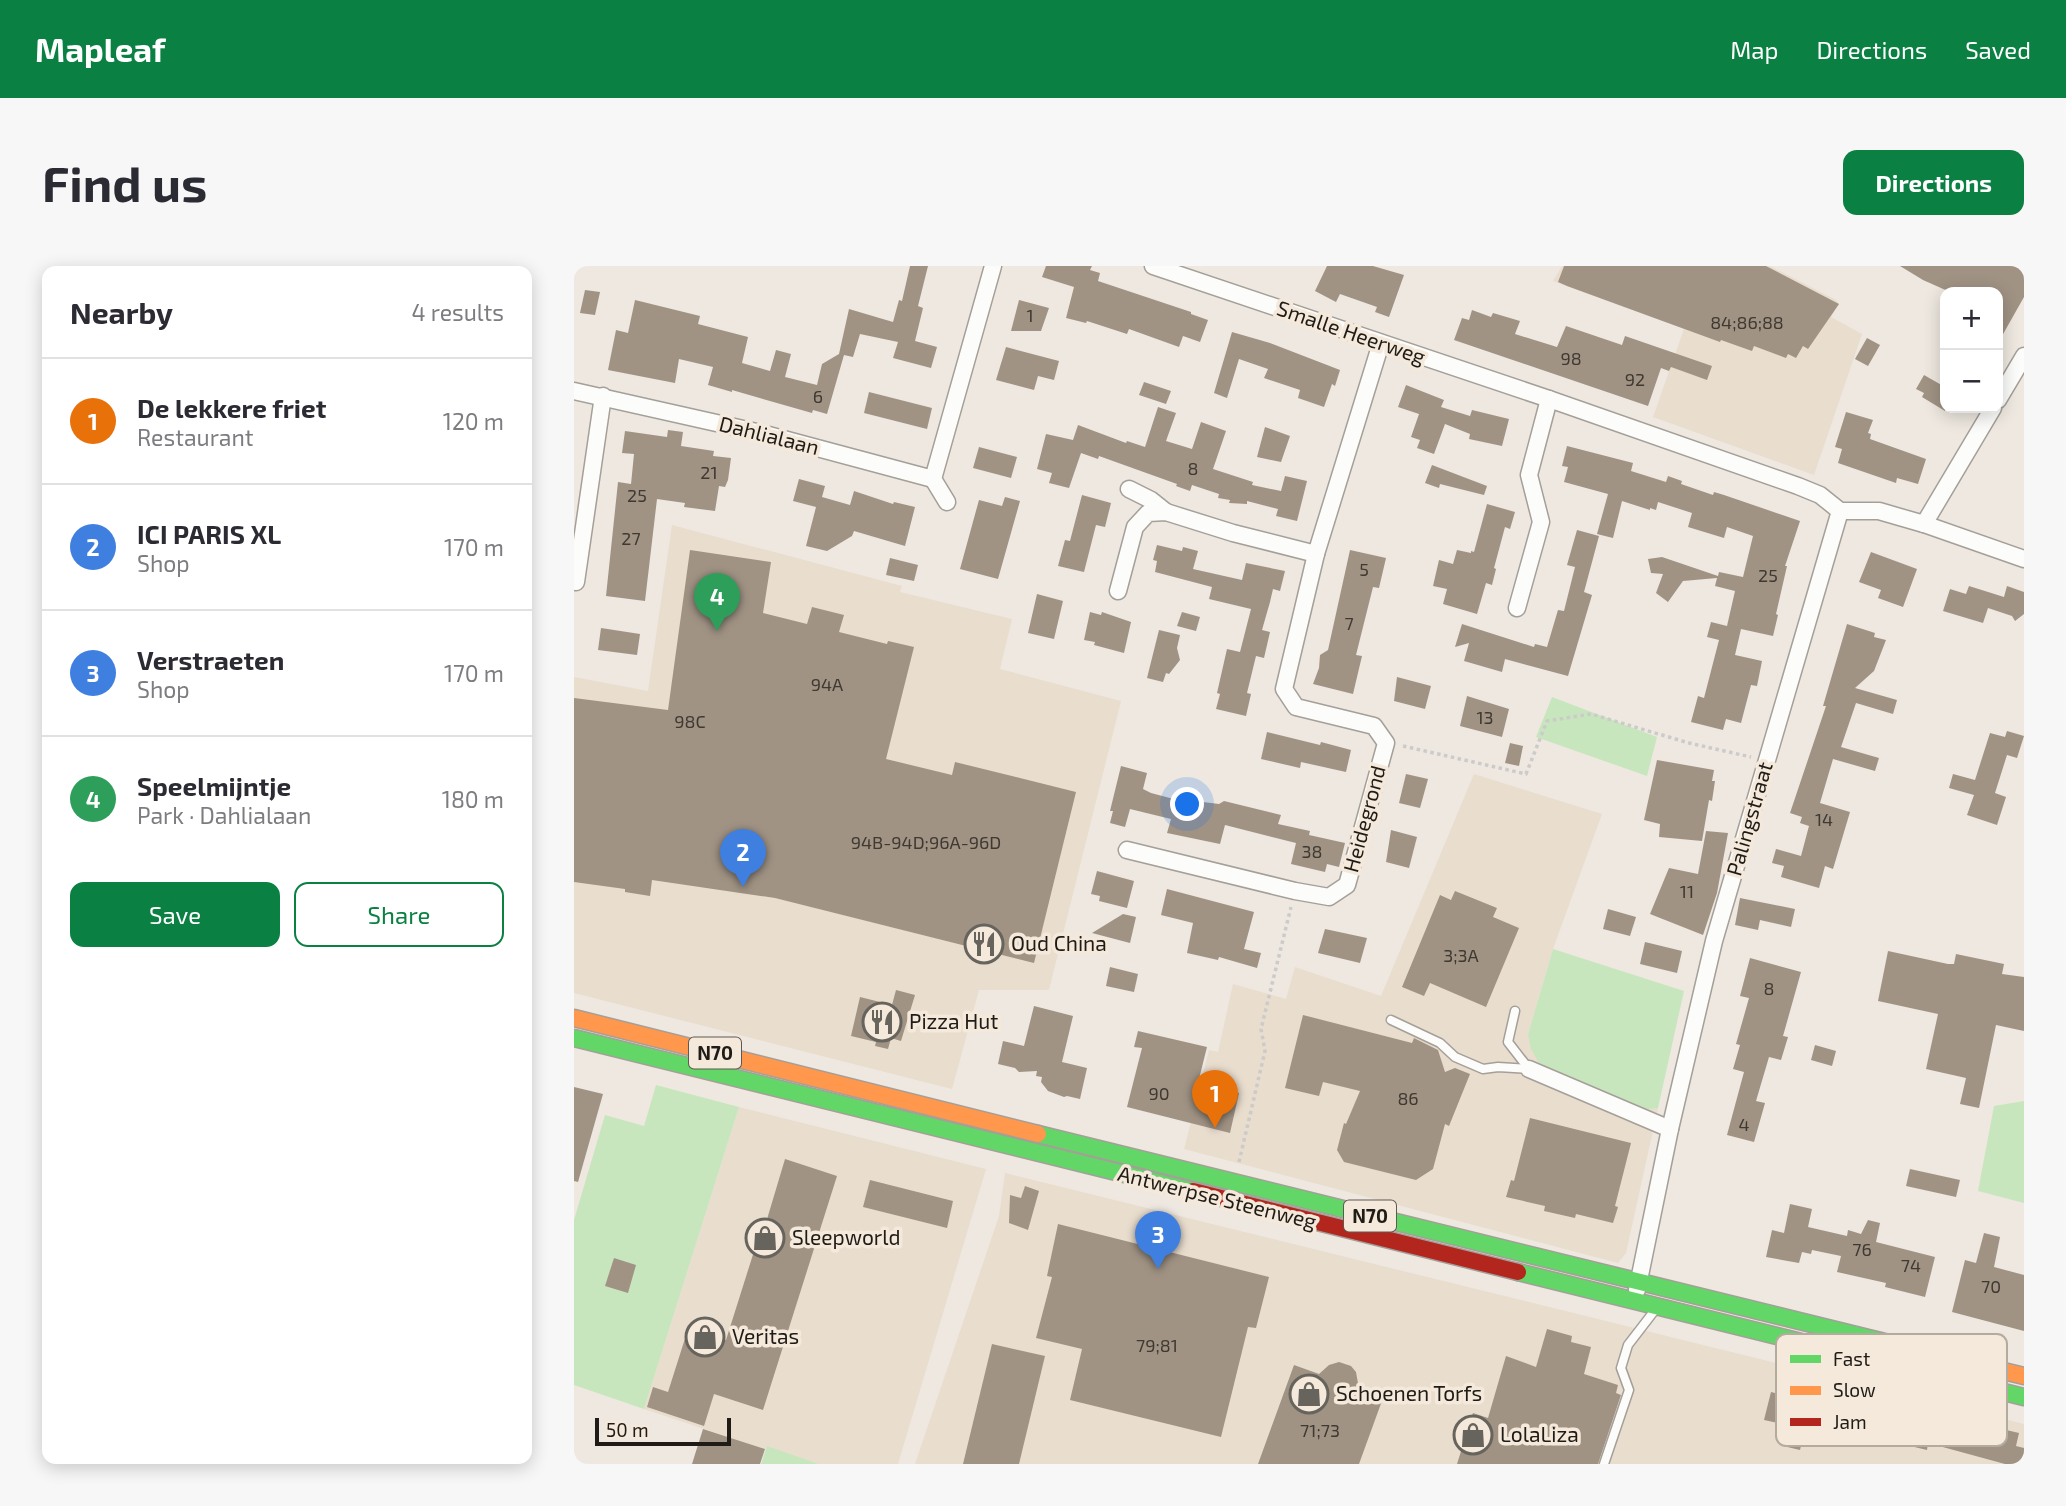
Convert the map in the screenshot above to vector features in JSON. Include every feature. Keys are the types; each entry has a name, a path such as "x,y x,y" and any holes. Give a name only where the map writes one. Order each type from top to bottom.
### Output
{"main road":[{"name":"Antwerpse Steenweg","path":"574,1018 1850,1334"},
{"name":"Antwerpse Steenweg","path":"574,1038 1776,1337"}],"street":[{"path":"947,502 933,479 993,266"},
{"name":"Smalle Heerweg","path":"1153,266 1819,495 1840,511"},
{"name":"Heidegrond","path":"1127,850 1329,897 1347,885 1386,743 1374,726 1296,707 1284,689 1316,554 1381,343"},
{"path":"2003,392 2024,356"},
{"name":"Dahlialaan","path":"574,391 761,433 933,479"},
{"path":"576,582 603,396"},
{"path":"1517,608 1541,522 1529,475 1549,400"},
{"path":"1924,524 1990,413"},
{"path":"1129,489 1151,500 1166,512"},
{"path":"1840,511 1870,510 1924,524 2024,559"},
{"name":"Palingstraat","path":"1634,1302 1713,941 1840,511"},
{"path":"1118,591 1135,527 1148,513 1166,512 1233,533 1316,554"},
{"path":"1530,1069 1670,1129"}],"lane":[{"path":"1515,1011 1508,1042 1530,1069"},
{"path":"1391,1020 1440,1043 1455,1057 1483,1069 1530,1069"},
{"path":"1604,1464 1629,1390 1621,1368 1628,1345 1657,1308"}],"path":[{"path":"1386,743 1526,774 1547,721 1591,714 1689,743 1767,760"},
{"path":"1234,1182 1265,1051 1261,1029 1295,891"}],"shaded area":[{"path":"1562,266 1770,266 1836,300 1839,304 1831,317 1862,334 1814,475 1653,417 1684,329 1553,281"},
{"path":"672,525 902,586 900,592 1012,619 1000,669 1121,701 1049,990 979,990 952,1089 574,993 574,677 648,691"},
{"path":"1474,774 1602,814 1553,949 1528,1034 1645,1110 1658,1108 1626,1253 1618,1263 1184,1149 1209,1050 1218,1052 1233,984 1286,999 1295,967 1381,996"},
{"path":"739,1107 986,1169 898,1464 819,1464 644,1409"},
{"path":"1005,1173 1776,1363 1776,1446 2007,1446 2007,1420 2024,1424 2024,1464 915,1464 999,1216"}],"green space":[{"path":"1552,697 1657,737 1647,776 1536,737"},
{"path":"1553,949 1684,991 1658,1108 1645,1110 1539,1063 1531,1049 1528,1034"},
{"path":"656,1085 739,1107 644,1409 574,1385 574,1220 605,1115 644,1126"},
{"path":"2024,1101 2024,1203 1978,1191 1994,1106"},
{"path":"767,1446 819,1464 761,1464"}],"building":[{"path":"910,266 928,266 918,306 923,308 915,341 937,347 931,368 893,358 898,342 860,334 853,357 844,355 827,414 813,410 812,413 708,385 713,367 679,359 675,383 608,370 616,330 628,333 635,300 700,316 698,324 748,337 742,363 770,371 776,350 791,354 785,377 817,385 822,364 839,354 849,309 893,322 899,300 902,301"},
{"path":"1046,266 1092,266 1090,270 1100,273 1098,281 1208,320 1200,342 1183,336 1179,347 1129,329 1127,334 1087,321 1086,323 1066,318 1074,287 1042,277"},
{"path":"1327,266 1373,266 1404,275 1389,317 1375,312 1377,307 1340,294 1336,302 1315,291"},
{"path":"1564,266 1766,266 1839,304 1808,349 1803,346 1796,358 1788,354 1786,358 1754,346 1752,351 1721,340 1720,342 1567,286 1558,282"},
{"path":"1900,266 2024,266 2024,297 2003,334 2003,287 1940,288"},
{"path":"585,290 600,292 595,315 580,313"},
{"path":"1019,300 1049,308 1041,331 1011,331"},
{"path":"1472,310 1491,317 1493,313 1520,321 1515,334 1557,347 1566,326 1622,345 1625,336 1712,366 1707,380 1671,367 1669,371 1661,368 1648,406 1454,340 1462,318 1469,320"},
{"path":"1232,332 1270,343 1340,370 1324,407 1298,398 1300,390 1264,378 1268,369 1239,359 1227,398 1214,393"},
{"path":"1867,338 1880,345 1868,366 1855,359"},
{"path":"1006,347 1059,361 1054,380 1038,376 1034,390 996,380"},
{"path":"1924,375 1940,384 1940,408 1922,397 1924,393 1916,389"},
{"path":"1144,382 1171,391 1166,404 1139,395"},
{"path":"1406,385 1444,400 1441,407 1470,416 1472,410 1509,419 1502,446 1469,439 1470,434 1445,424 1434,454 1417,448 1420,440 1411,437 1419,414 1398,407"},
{"path":"869,392 932,408 927,429 864,413"},
{"path":"1158,407 1176,413 1166,441 1192,449 1201,422 1226,431 1213,469 1253,482 1252,485 1281,491 1285,476 1307,481 1297,521 1276,516 1278,509 1247,501 1247,504 1229,503 1230,500 1218,498 1219,494 1192,485 1190,491 1099,456 1098,459 1081,453 1069,488 1049,483 1052,473 1037,469 1046,434 1073,440 1078,425 1126,443 1127,441 1145,447"},
{"path":"1846,412 1873,420 1868,433 1871,434 1870,439 1926,459 1918,484 1897,478 1896,483 1838,463 1842,449 1835,447"},
{"path":"1265,427 1290,436 1281,462 1257,457"},
{"path":"668,430 683,432 681,446 714,451 713,456 731,458 728,480 725,487 719,486 715,511 684,507 685,503 657,499 645,601 606,596 618,482 631,484 634,454 622,453 625,431 667,437"},
{"path":"1567,446 1633,463 1631,471 1666,482 1668,476 1682,481 1681,484 1713,495 1714,492 1800,521 1785,566 1773,636 1741,629 1735,655 1762,661 1757,686 1751,685 1741,723 1726,719 1723,730 1691,722 1698,696 1704,698 1719,640 1707,637 1711,622 1727,626 1735,591 1715,586 1717,578 1683,581 1668,602 1656,593 1663,574 1651,573 1648,559 1662,557 1718,576 1719,572 1743,577 1753,536 1727,527 1724,538 1688,527 1692,513 1658,502 1656,510 1650,510 1622,501 1613,538 1597,534 1608,494 1564,482 1568,467 1562,466"},
{"path":"979,447 1017,457 1011,478 973,468"},
{"path":"1432,465 1487,486 1484,495 1440,484 1439,488 1425,483"},
{"path":"799,479 825,486 822,497 850,505 854,491 893,504 894,502 915,507 905,546 854,531 852,536 827,551 806,546 816,507 793,501"},
{"path":"1082,495 1111,503 1105,527 1096,525 1084,572 1058,566 1065,540 1070,541"},
{"path":"1005,497 1020,501 998,579 960,569 979,500 1002,506"},
{"path":"1487,504 1515,512 1510,529 1505,527 1492,585 1486,583 1477,614 1443,604 1447,589 1433,586 1439,560 1453,564 1457,550 1474,552"},
{"path":"1577,530 1599,536 1584,592 1592,595 1568,676 1505,659 1502,672 1464,661 1469,643 1455,647 1462,624 1534,647 1535,644 1547,647 1558,610 1564,611 1575,567 1567,565"},
{"path":"1157,545 1182,551 1183,547 1198,551 1193,569 1242,580 1246,563 1285,571 1280,591 1273,589 1262,630 1270,632 1264,658 1256,656 1247,693 1251,694 1246,716 1216,709 1227,649 1240,652 1251,609 1209,599 1212,587 1155,572 1157,561 1153,560"},
{"path":"690,550 771,562 763,613 807,624 812,607 844,615 839,632 887,644 888,641 914,647 886,759 952,775 955,762 1076,792 1034,963 775,898 652,880 650,896 625,892 625,889 574,882 574,698 668,710"},
{"path":"1350,550 1386,558 1379,588 1373,587 1356,655 1362,656 1353,694 1313,684 1320,655 1328,650"},
{"path":"1871,552 1917,569 1903,607 1878,598 1881,590 1859,582"},
{"path":"890,558 918,565 914,581 886,575"},
{"path":"1969,586 2004,597 2007,586 2024,592 2024,614 2015,621 2012,616 1988,608 1983,623 1943,611 1950,589 1966,594"},
{"path":"1037,594 1063,601 1054,639 1028,633"},
{"path":"1090,612 1101,615 1102,612 1131,622 1124,653 1084,640"},
{"path":"1182,612 1200,617 1196,631 1177,626"},
{"path":"1847,624 1875,633 1874,637 1886,640 1874,671 1855,688 1897,700 1893,714 1856,703 1841,747 1879,758 1875,771 1833,759 1820,803 1850,812 1833,869 1825,866 1819,888 1781,877 1784,866 1772,863 1776,849 1801,856 1809,826 1800,823 1802,817 1790,813 1826,706 1823,706"},
{"path":"601,628 640,634 637,655 598,650"},
{"path":"1159,630 1180,635 1177,648 1180,660 1169,674 1166,673 1163,682 1147,678"},
{"path":"1397,677 1431,686 1425,709 1394,701"},
{"path":"1467,696 1509,709 1502,737 1460,726"},
{"path":"2007,731 2024,736 2017,758 2007,755 1995,793 2006,797 1997,825 1967,815 1974,795 1949,788 1953,774 1975,780 1990,733 2005,737"},
{"path":"1267,732 1351,750 1346,772 1301,762 1300,768 1261,759"},
{"path":"1510,743 1523,746 1519,766 1505,763"},
{"path":"1657,760 1714,770 1712,801 1709,800 1702,841 1659,837 1660,824 1644,820"},
{"path":"1121,766 1147,773 1143,789 1151,793 1185,802 1219,804 1224,801 1281,815 1278,824 1310,831 1309,835 1345,843 1339,867 1327,864 1325,872 1291,864 1296,843 1225,825 1220,844 1167,833 1171,819 1130,809 1125,827 1110,823 1113,811 1110,811"},
{"path":"1406,774 1428,779 1420,808 1399,803"},
{"path":"1391,830 1417,837 1409,868 1386,862"},
{"path":"1706,831 1728,833 1717,893 1703,935 1650,914 1669,868 1698,874"},
{"path":"1097,871 1134,881 1127,908 1099,901 1100,896 1091,894"},
{"path":"1167,889 1254,912 1244,949 1261,953 1257,968 1219,957 1218,960 1187,953 1193,923 1161,915"},
{"path":"1455,891 1497,908 1493,917 1519,928 1486,1007 1430,983 1424,996 1402,987 1440,895 1451,900"},
{"path":"1740,898 1795,909 1791,927 1760,920 1758,930 1735,925"},
{"path":"1608,909 1636,917 1630,936 1603,929"},
{"path":"1123,914 1136,917 1130,943 1092,933"},
{"path":"1325,929 1367,938 1360,963 1318,953"},
{"path":"1645,942 1682,951 1677,973 1640,964"},
{"path":"1888,951 1948,964 1954,964 1956,954 2004,964 2002,974 2024,977 2024,1031 1996,1025 1979,1108 1960,1104 1966,1078 1926,1069 1938,1014 1878,1001"},
{"path":"1750,958 1801,972 1783,1036 1788,1037 1781,1060 1769,1057 1756,1101 1765,1103 1754,1142 1727,1135 1744,1072 1733,1069 1740,1045 1736,1044 1749,998 1740,996"},
{"path":"1110,967 1138,974 1134,992 1106,986"},
{"path":"896,990 915,995 901,1041 891,1038 888,1049 875,1046 876,1042 851,1036 860,997 892,1005"},
{"path":"1034,1006 1073,1016 1062,1062 1087,1068 1080,1099 1048,1091 1041,1082 1042,1077 1036,1076 1037,1071 1019,1072 1015,1068 998,1064 1003,1041 1024,1046"},
{"path":"1303,1015 1412,1043 1414,1038 1438,1050 1445,1072 1455,1068 1470,1074 1449,1126 1445,1124 1433,1169 1416,1180 1344,1162 1337,1150 1344,1123 1346,1124 1360,1091 1323,1082 1319,1096 1285,1088"},
{"path":"1138,1031 1207,1047 1198,1083 1239,1093 1230,1133 1127,1107 1142,1048 1134,1047"},
{"path":"1815,1045 1836,1051 1832,1066 1811,1060"},
{"path":"574,1087 603,1094 578,1182 574,1181"},
{"path":"1530,1118 1631,1143 1613,1223 1576,1214 1575,1218 1544,1211 1545,1206 1506,1197 1511,1180 1514,1181"},
{"path":"785,1159 837,1176 763,1410 714,1394 704,1426 647,1407 653,1387 668,1392 688,1329 726,1340 756,1245 759,1246"},
{"path":"1910,1169 1960,1180 1956,1197 1906,1186"},
{"path":"870,1180 953,1201 947,1228 863,1207"},
{"path":"1025,1186 1039,1191 1028,1230 1009,1223 1010,1195 1021,1198"},
{"path":"1790,1204 1812,1209 1808,1227 1847,1236 1848,1230 1861,1234 1868,1220 1880,1223 1876,1242 1935,1257 1925,1297 1885,1287 1886,1283 1837,1272 1841,1256 1812,1250 1811,1254 1802,1252 1799,1263 1766,1257 1772,1230 1784,1233"},
{"path":"1058,1224 1269,1277 1256,1328 1248,1327 1221,1437 1070,1400 1082,1349 1036,1338 1052,1277 1047,1276"},
{"path":"1984,1233 2000,1237 1994,1267 2024,1275 2024,1331 1952,1312 1965,1260 1976,1263"},
{"path":"614,1258 636,1265 628,1293 605,1286"},
{"path":"1547,1329 1572,1336 1571,1342 1591,1347 1584,1374 1618,1385 1616,1393 1621,1395 1598,1464 1457,1464 1473,1413 1488,1418 1506,1356 1536,1367"},
{"path":"992,1344 1045,1356 1019,1464 963,1464"},
{"path":"1339,1362 1351,1366 1356,1372 1359,1389 1383,1398 1359,1464 1258,1464 1294,1365 1319,1374 1329,1365"},
{"path":"1771,1392 1776,1393 1776,1423 1764,1420"},
{"path":"703,1429 765,1449 760,1464 692,1464"},
{"path":"2007,1430 2019,1433 2016,1446 2024,1448 2024,1464 2005,1464 1939,1446 2007,1446"},
{"path":"1783,1446 1801,1446 1800,1450"},
{"path":"1910,1446 1928,1446 1927,1450"}],"traffic: fast":[{"path":"574,1038 1193,1191"},
{"path":"1038,1134 1852,1334"},
{"path":"1518,1272 1776,1336"},
{"path":"2007,1393 2024,1397"}],"traffic: slow":[{"path":"574,1018 1038,1134"},
{"path":"2007,1372 2024,1376"}],"traffic: jam":[{"path":"1193,1191 1518,1272"}],"place":[{"name":"Speelmijntje","path":"717,631"},
{"name":"ICI PARIS XL","path":"743,887"},
{"name":"Oud China","path":"984,944"},
{"name":"Pizza Hut","path":"882,1022"},
{"name":"De lekkere friet","path":"1215,1128"},
{"name":"Sleepworld","path":"765,1238"},
{"name":"Verstraeten","path":"1158,1269"},
{"name":"Veritas","path":"705,1337"},
{"name":"Schoenen Torfs","path":"1309,1394"},
{"name":"LolaLiza","path":"1473,1435"}]}
